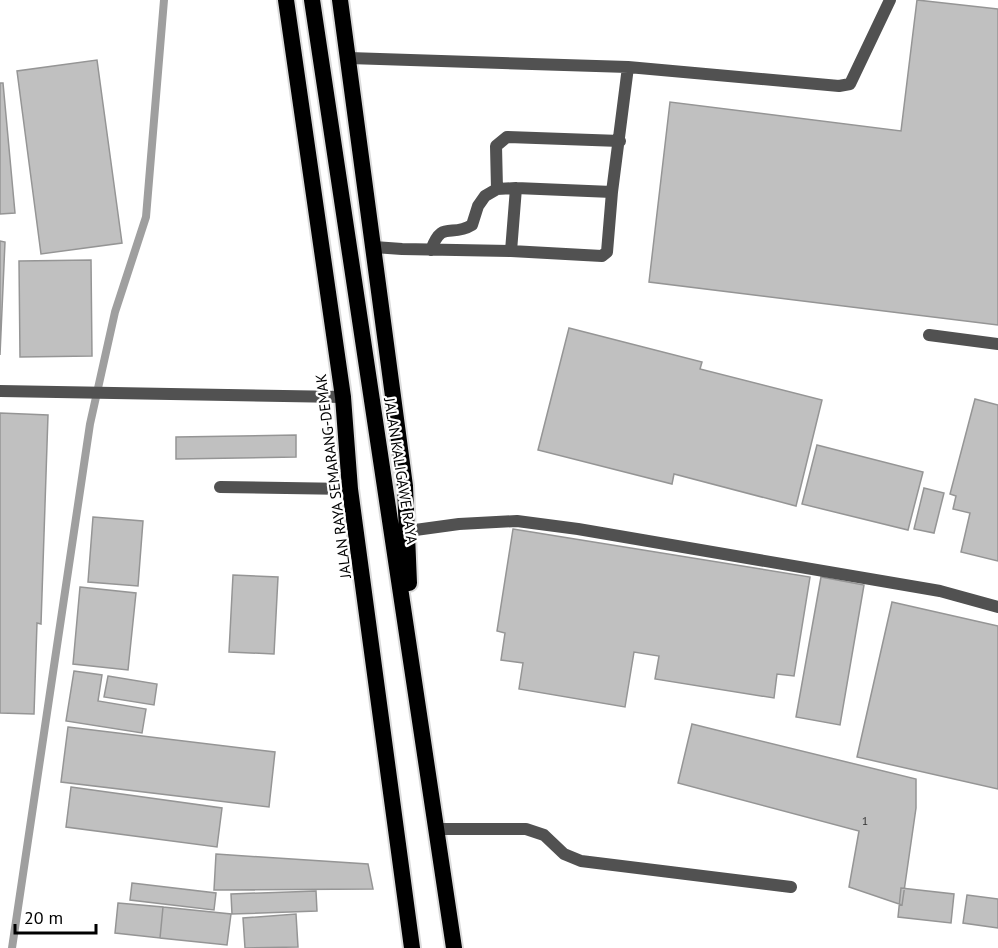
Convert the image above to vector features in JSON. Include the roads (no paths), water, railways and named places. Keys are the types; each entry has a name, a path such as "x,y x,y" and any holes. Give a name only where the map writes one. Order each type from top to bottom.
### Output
{"highway":[{"name":"JALAN RAYA SEMARANG-DEMAK","path":"286,0 343,397 351,489 412,948"},
{"name":"JALAN KALIGAWE RAYA","path":"312,0 454,948"},
{"path":"340,0 405,486 411,655"}],"lane":[{"path":"349,57 628,67 839,86 850,84 890,0"},
{"path":"374,247 602,256 607,252 628,67"},
{"path":"497,189 496,146 507,136 620,141"},
{"path":"511,251 516,188"},
{"path":"431,250 435,237 441,232 466,229 472,225 478,206 485,196 497,189 612,192"},
{"path":"929,335 998,344"},
{"path":"0,391 343,397"},
{"path":"220,488 351,489"},
{"path":"408,531 459,524 517,521 578,529 940,591 998,608"},
{"path":"436,829 526,829 544,835 564,854 581,861 791,886"}],"waterway":[{"path":"12,948 90,424 115,312 146,217 164,0"}]}
